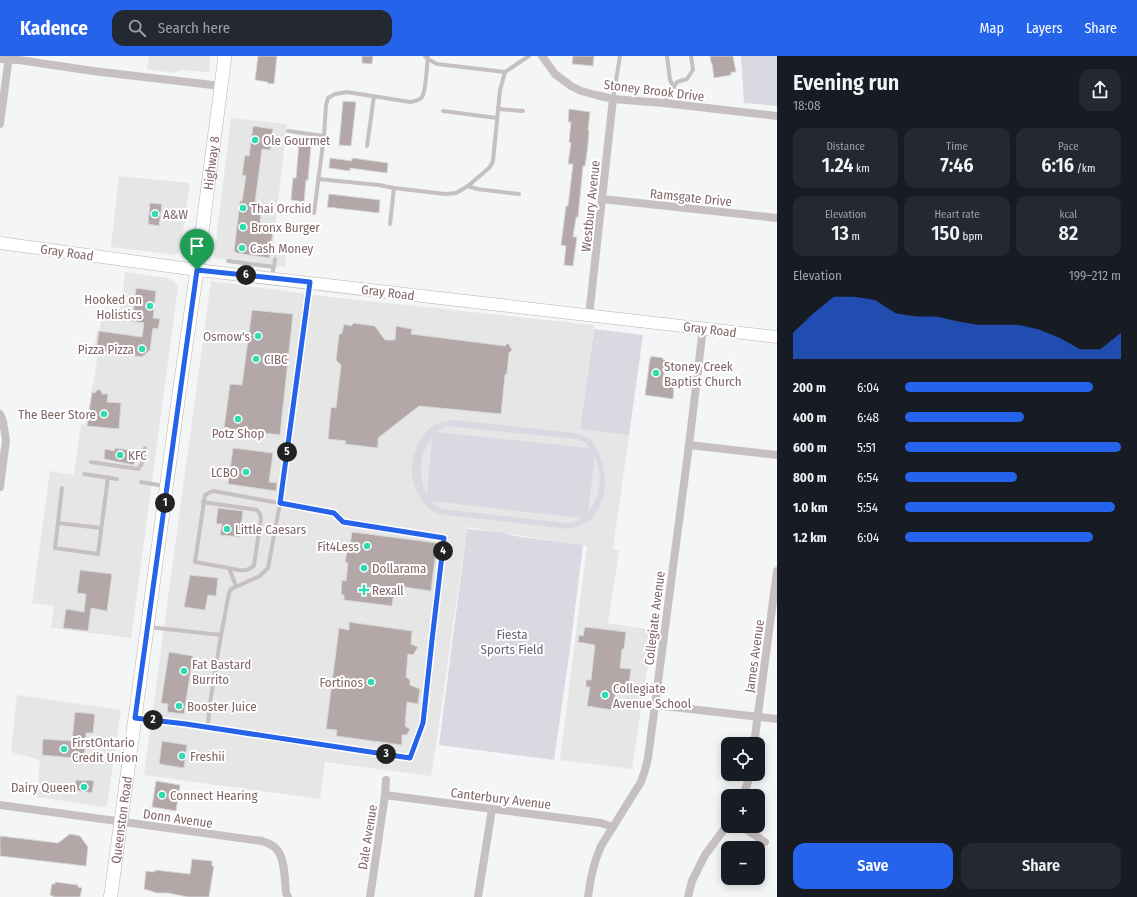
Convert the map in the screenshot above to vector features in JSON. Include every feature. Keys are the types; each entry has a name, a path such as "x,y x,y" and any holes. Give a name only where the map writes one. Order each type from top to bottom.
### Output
{"main road":[{"name":"Highway 8","path":"197,270 225,56"},
{"name":"Gray Road","path":"0,243 197,270 273,272 310,282 777,337"},
{"name":"Queenston Road","path":"111,896 197,270"}],"street":[{"name":"Stoney Brook Drive","path":"542,56 555,74 571,86 581,91 614,99 664,103 777,116"},
{"path":"0,124 6,58 93,71 221,86"},
{"name":"Westbury Avenue","path":"589,316 614,99"},
{"name":"Ramsgate Drive","path":"602,199 777,218"},
{"name":"Collegiate Avenue","path":"588,897 597,855 601,846 641,782 649,751 703,328"},
{"path":"0,414 6,440 0,487"},
{"path":"689,445 777,455"},
{"name":"James Avenue","path":"755,737 777,571"},
{"path":"655,705 777,720"},
{"name":"Dale Avenue","path":"370,897 386,780"},
{"name":"Canterbury Avenue","path":"385,795 492,808 602,824 613,827"},
{"name":"Donn Avenue","path":"0,805 262,841 272,845 279,851 282,858 288,897"},
{"path":"478,897 492,808"},
{"path":"688,897 692,881 705,855 721,833"},
{"path":"752,833 764,841"}],"lane":[{"path":"314,213 328,98 335,94 347,92 410,102 417,101 422,96 424,91 427,57 437,64 505,72 529,56"},
{"path":"614,99 620,56"},
{"path":"668,56 670,80 674,87"},
{"path":"664,103 677,82 687,79 693,70 691,56"},
{"path":"318,179 445,194 456,192 468,186 490,167 493,161 500,90 505,72"},
{"path":"367,146 374,96"},
{"path":"499,109 523,111"},
{"path":"443,111 497,118"},
{"path":"288,131 324,136"},
{"path":"468,186 477,189 519,194"},
{"path":"390,224 394,188"},
{"path":"228,261 273,272 275,259"},
{"path":"208,728 228,593 236,586 260,576 268,568 280,503 310,282"},
{"path":"91,462 138,469 143,462 145,448"},
{"path":"84,474 117,479"},
{"path":"62,488 54,548 98,554 108,478"},
{"path":"141,482 167,486"},
{"path":"135,718 186,724 410,758 423,723 444,538 343,522 334,513 213,491 205,495 195,562 229,568 247,570 254,566 261,518 260,514 257,510 204,502"},
{"path":"58,523 101,528"},
{"path":"229,568 236,586"},
{"path":"148,627 221,635"}],"shaded area":[{"path":"149,56 210,56 209,71 180,70 174,73 147,69"},
{"path":"231,118 287,124 272,253 286,255 285,267 214,258"},
{"path":"119,176 190,183 180,251 176,255 111,247"},
{"path":"125,272 167,278 174,282 178,287 131,638 51,628 54,606 32,603 50,471 74,475 81,424 85,425 95,374 98,351 94,351 97,330 100,330 102,309 120,312"},
{"path":"211,281 321,296 594,325 580,429 629,435 613,549 619,551 608,623 653,630 632,769 560,760 587,546 467,527 431,776 325,762 320,799 144,775"},
{"path":"17,695 121,710 107,805 105,807 37,797 40,760 11,752"}],"green space":[{"path":"741,56 777,56 777,106 744,103"},
{"path":"594,329 643,335 629,435 580,429"},
{"path":"455,420 575,433 588,438 598,450 605,474 604,494 596,512 588,521 568,529 446,515 433,511 418,496 412,478 413,459 420,441 430,428 440,423","holes":["447,426 576,439 584,442 590,448 437,432","432,438 426,493 423,487 421,464 424,450","595,455 600,478 596,499 588,513","431,501 581,518 574,522 566,523 443,509"]},
{"name":"Fiesta Sports Field","path":"467,529 501,532 515,536 583,545 554,760 439,745"}],"building":[{"path":"258,56 277,56 274,84 255,80"},
{"path":"362,56 373,56 372,64 362,63"},
{"path":"573,56 594,56 593,66 572,64"},
{"path":"710,56 733,56 736,72 731,72 731,75 714,78"},
{"path":"343,101 356,102 351,146 339,145"},
{"path":"569,109 590,112 588,145 585,166 583,166 578,217 576,217 573,237 577,237 573,266 564,265 566,246 561,245 566,206 568,206 573,164 568,164 571,143 569,142 571,122 568,122"},
{"path":"253,126 273,129 270,150 262,149 255,203 260,204 258,214 261,214 259,230 273,232 269,258 237,253 234,251 240,201 242,201 246,176 242,175 245,155 249,156"},
{"path":"299,143 311,144 308,180 306,180 304,202 291,200 293,178 296,178"},
{"path":"330,158 352,161 352,158 388,163 387,173 350,168 350,171 329,168"},
{"path":"329,194 380,200 379,213 327,207"},
{"name":"A&W","path":"150,203 162,204 159,226 148,224"},
{"path":"136,288 156,291 153,318 160,319 158,329 153,328 150,350 142,357 96,350 99,331 142,337 144,323 123,320 124,313 133,315"},
{"path":"252,310 293,314 280,435 224,428 230,384 242,385"},
{"path":"354,323 375,326 385,340 395,340 396,326 412,329 411,334 505,346 508,343 512,350 509,353 507,373 505,375 501,414 419,406 378,438 378,448 345,444 346,441 328,439 331,407 336,408 341,365 336,360 339,335 342,333 344,324 351,326"},
{"name":"Stoney Creek Baptist Church","path":"651,356 666,360 662,385 674,386 673,399 645,395"},
{"name":"The Beer Store","path":"98,389 102,392 102,394 108,394 107,402 121,403 119,429 87,426 92,392 95,393"},
{"name":"KFC","path":"115,448 136,451 134,465 104,459 105,449 114,451"},
{"path":"233,448 273,453 269,482 277,483 276,491 228,484"},
{"path":"218,508 243,511 240,537 220,535 222,524 216,524"},
{"path":"352,532 437,543 431,591 404,587 403,592 394,591 392,606 344,600 344,595 341,594 342,580 346,581 348,563 345,562 348,545 350,546"},
{"path":"80,570 112,574 107,611 91,608 88,631 63,628 66,609 84,612 86,594 77,593"},
{"path":"190,575 218,578 216,596 208,595 205,610 184,607"},
{"name":"Fortinos","path":"349,622 412,631 411,644 418,647 413,655 408,654 406,677 410,680 410,685 420,689 418,704 407,702 405,726 410,729 407,735 402,735 402,745 336,736 337,730 326,729 339,628 349,630"},
{"path":"585,627 626,632 620,668 631,669 628,691 616,689 613,710 587,706 590,687 586,687 586,680 591,680 595,645 578,642 579,635 583,636"},
{"path":"169,652 193,656 184,714 167,712 168,704 161,703"},
{"path":"75,712 95,714 93,733 86,733 84,759 42,755 43,739 72,741"},
{"path":"162,741 187,745 184,768 159,764"},
{"name":"Dairy Queen","path":"76,780 94,781 92,793 74,790"},
{"path":"156,781 180,785 176,811 152,807"},
{"path":"70,834 80,836 88,847 86,866 0,856 0,836 58,843"},
{"path":"192,859 212,861 212,866 214,866 209,897 188,897 168,893 156,893 144,889 146,871 155,872 155,870 190,874"},
{"path":"55,882 78,885 78,887 82,888 80,897 53,897 50,895 52,884 55,884"}],"place":[{"name":"Ole Gourmet","path":"255,140"},
{"name":"Thai Orchid","path":"243,208"},
{"name":"A&W","path":"155,214"},
{"name":"Bronx Burger","path":"243,227"},
{"name":"Cash Money","path":"242,248"},
{"name":"Hooked on Holistics","path":"150,306"},
{"name":"Osmow's","path":"258,336"},
{"name":"Pizza Pizza","path":"142,349"},
{"name":"CIBC","path":"256,359"},
{"name":"Stoney Creek Baptist Church","path":"656,373"},
{"name":"The Beer Store","path":"104,414"},
{"name":"Potz Shop","path":"238,419"},
{"name":"KFC","path":"120,455"},
{"name":"LCBO","path":"246,472"},
{"name":"Little Caesars","path":"227,529"},
{"name":"Fit4Less","path":"367,546"},
{"name":"Dollarama","path":"364,568"},
{"name":"Rexall","path":"364,590"},
{"name":"Fat Bastard Burrito","path":"184,671"},
{"name":"Fortinos","path":"371,682"},
{"name":"Collegiate Avenue School","path":"605,695"},
{"name":"Booster Juice","path":"179,706"},
{"name":"FirstOntario Credit Union","path":"64,749"},
{"name":"Freshii","path":"182,756"},
{"name":"Dairy Queen","path":"84,787"},
{"name":"Connect Hearing","path":"162,795"}],"route":[{"path":"197,270 310,282 280,503 334,513 343,522 444,538 423,723 410,758 186,724 135,718 197,270"}]}
